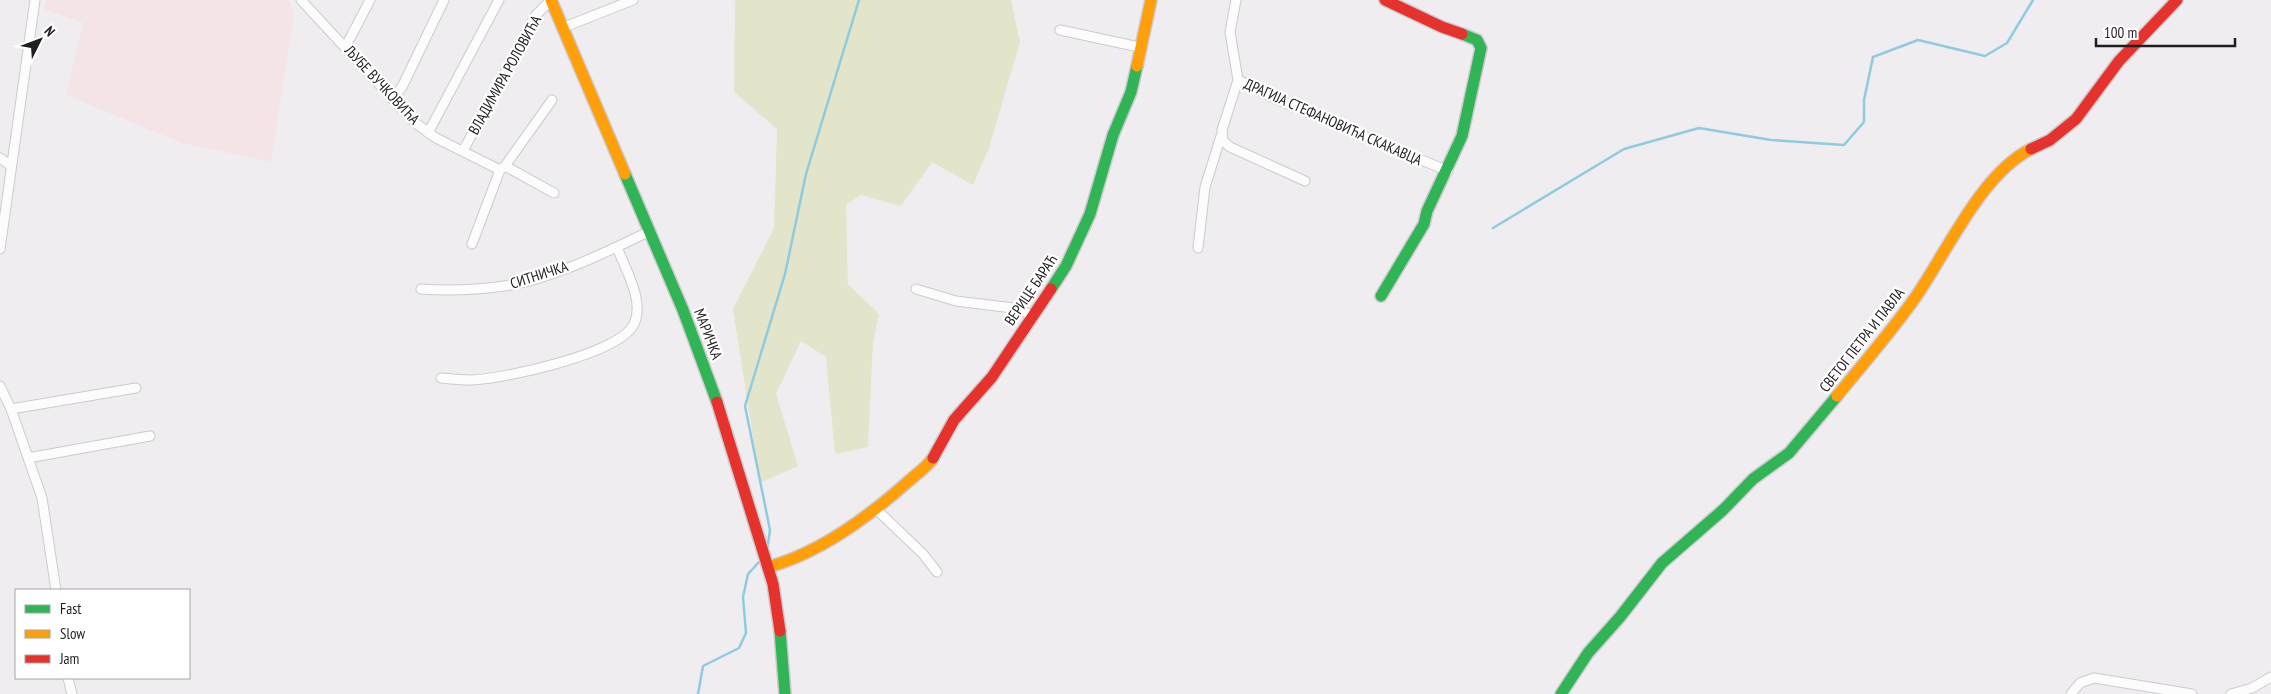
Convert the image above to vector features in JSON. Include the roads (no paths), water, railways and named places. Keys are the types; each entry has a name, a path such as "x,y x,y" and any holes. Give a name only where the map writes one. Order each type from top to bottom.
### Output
{"street":[{"path":"0,248 35,0"},
{"path":"346,46 370,0"},
{"path":"392,99 402,87 444,0"},
{"path":"428,133 499,0"},
{"name":"МАРИЧКА","path":"551,0 650,231 708,375 767,564 778,612 785,694"},
{"name":"ВЛАДИМИРА РОЛОВИЋА","path":"463,151 536,15 551,0"},
{"path":"562,28 633,0"},
{"name":"ВЕРИЦЕ БАРАЋ","path":"767,564 783,563 833,538 876,509 931,461 954,420 992,377 1066,266 1090,214 1113,135 1131,92 1151,0"},
{"name":"ДРАГИЈА СТЕФАНОВИЋА СКАКАВЦА","path":"1236,0 1230,32 1238,80 1278,100 1448,171"},
{"path":"1381,296 1390,278 1420,232 1448,171 1462,136 1480,52 1478,42 1385,0"},
{"name":"СВЕТОГ ПЕТРА И ПАВЛА","path":"1561,694 1588,653 1620,617 1662,563 1723,510 1753,479 1789,453 1822,415 1915,298 1976,203 1996,178 2013,160 2050,140 2076,119 2119,61 2178,0"},
{"name":"ЉУБЕ ВУЧКОВИЋА","path":"304,1 392,99 428,133 554,192"},
{"path":"1060,30 1140,47"},
{"path":"1198,248 1205,187 1221,136 1227,109 1238,80"},
{"path":"472,244 502,168 552,100"},
{"path":"1221,136 1230,147 1305,181"},
{"path":"0,158 11,166"},
{"name":"СИТНИЧКА","path":"421,289 454,291 506,286 549,274 617,247 650,231"},
{"path":"441,378 472,380 538,368 570,360 626,334 634,324 637,305 617,247"},
{"path":"916,290 956,301 1021,309 1031,316"},
{"path":"0,386 11,410 43,506 56,589"},
{"path":"11,410 136,388"},
{"path":"28,458 150,436"},
{"path":"876,509 923,554 937,572"},
{"path":"2231,694 2252,688 2271,677"},
{"path":"2072,694 2080,683 2094,678 2192,694"},
{"path":"68,679 72,694"}],"waterway":[{"path":"767,550 770,530 745,406 785,274 806,174 859,0"},
{"path":"1493,228 1624,149 1699,128 1771,140 1844,145 1864,122 1864,100 1873,57 1918,40 1985,56 2007,43 2033,0"},
{"path":"698,694 703,666 739,648 746,633 743,597 748,574 760,561"}]}
